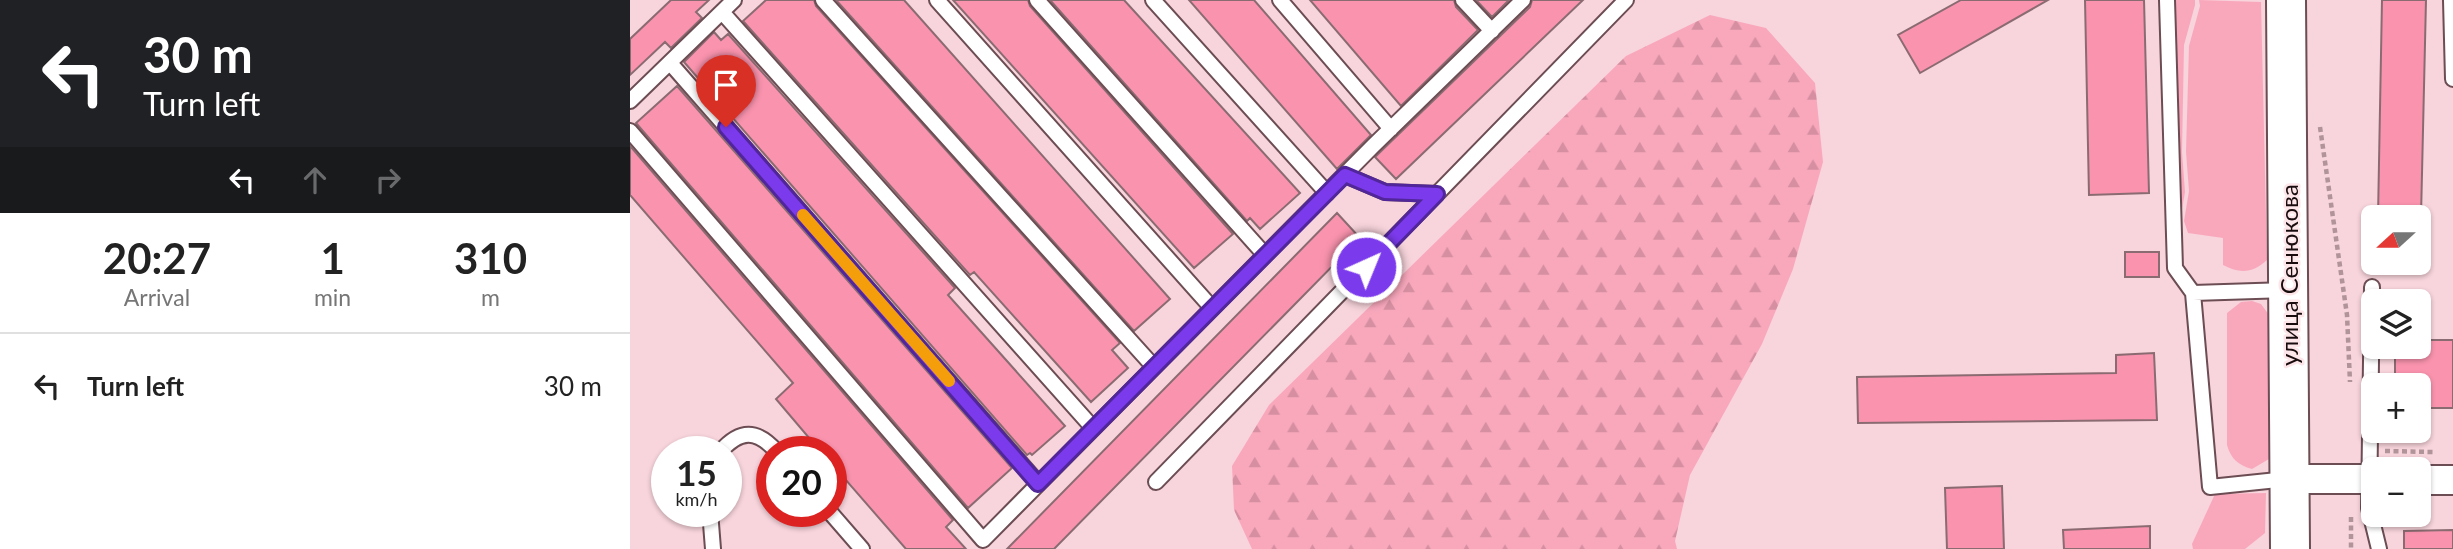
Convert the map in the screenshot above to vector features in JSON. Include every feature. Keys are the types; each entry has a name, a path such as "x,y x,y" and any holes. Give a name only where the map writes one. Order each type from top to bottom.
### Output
{"main road":[{"name":"улица Сенюкова","path":"2286,0 2290,549"}],"street":[{"path":"2289,479 2361,479"},
{"path":"2431,480 2453,480"}],"lane":[{"path":"630,102 734,0"},
{"path":"823,0 1154,367"},
{"path":"937,0 1212,308"},
{"path":"1037,0 1265,255"},
{"path":"1153,0 1327,193"},
{"path":"1280,0 1391,129"},
{"path":"1463,0 1492,31"},
{"path":"630,131 983,540 1391,129 1523,0"},
{"path":"1156,482 1626,0"},
{"path":"2167,0 2175,268 2193,293 2210,487 2289,479"},
{"path":"2451,0 2453,79"},
{"path":"722,12 1093,428"},
{"path":"671,64 1038,484"},
{"path":"1345,175 1385,192 1437,194"},
{"path":"2368,457 2372,287"},
{"path":"2193,293 2288,290"},
{"path":"737,436 757,436"},
{"path":"711,527 713,549"},
{"path":"843,527 862,549"},
{"path":"2374,527 2379,549"}],"path":[{"path":"2320,116 2347,315 2351,396"},
{"path":"2369,450 2439,452"},
{"path":"2351,549 2361,499"}],"green space":[{"path":"2174,0 2195,0 2184,45 2182,152 2185,192 2180,221"},
{"path":"2199,0 2261,2 2267,260 2257,268 2246,271 2223,265 2223,238 2188,233 2184,221 2189,191 2186,152 2189,46 2200,6"},
{"path":"1710,15 1766,28 1815,83 1823,162 1793,269 1762,344 1690,475 1675,541 1677,549 1252,549 1234,510 1232,466 1269,405 1626,56"},
{"path":"2241,302 2261,304 2269,315 2269,459 2252,469 2236,461 2227,445 2227,313"},
{"path":"2266,493 2265,533 2245,549 2193,549 2192,544 2215,494"}],"building":[{"path":"671,0 709,0 696,12 702,18 671,48 665,42 630,75 630,39"},
{"path":"766,0 814,0 816,6 1120,343 1112,350 1128,368 1091,402 974,272 970,275 743,21"},
{"path":"836,0 904,0 1170,299 1134,331"},
{"path":"953,0 1028,0 1030,6 1233,234 1194,268"},
{"path":"1050,0 1124,0 1300,193 1260,229 1250,218 1247,221"},
{"path":"1189,0 1254,0 1371,135 1337,169"},
{"path":"1310,0 1454,0 1456,7 1478,30 1401,106"},
{"path":"1476,0 1509,0 1492,17"},
{"path":"1532,0 1583,0 1396,179 1375,157 1530,7"},
{"path":"1961,0 2048,0 1920,73 1898,35"},
{"path":"2085,0 2144,0 2149,193 2089,195"},
{"path":"2382,0 2426,0 2421,205 2378,205"},
{"path":"714,32 721,40 728,34 955,288 948,295 1065,426 1032,455 1027,455 684,62"},
{"path":"677,86 1012,468 968,508 636,123"},
{"path":"630,146 953,520 946,527 966,549 906,549 847,481 847,436 807,436 776,399 793,383 630,195"},
{"path":"1337,213 1360,238 1054,549 1007,549"},
{"path":"2125,252 2159,252 2159,277 2125,277"},
{"path":"2431,340 2453,340 2453,408 2431,408 2431,373 2395,373 2395,359 2431,359"},
{"path":"2154,353 2157,420 1858,423 1857,377 2116,373 2116,355"},
{"path":"2002,486 2004,549 1947,549 1945,488"},
{"path":"2150,526 2150,549 2064,549 2063,530"},
{"path":"2453,530 2453,549 2404,549 2404,531"}],"slow traffic":[{"path":"803,215 949,381"}],"route":[{"path":"726,127 1038,484 1345,175 1385,192 1437,194 1366,267"}]}
